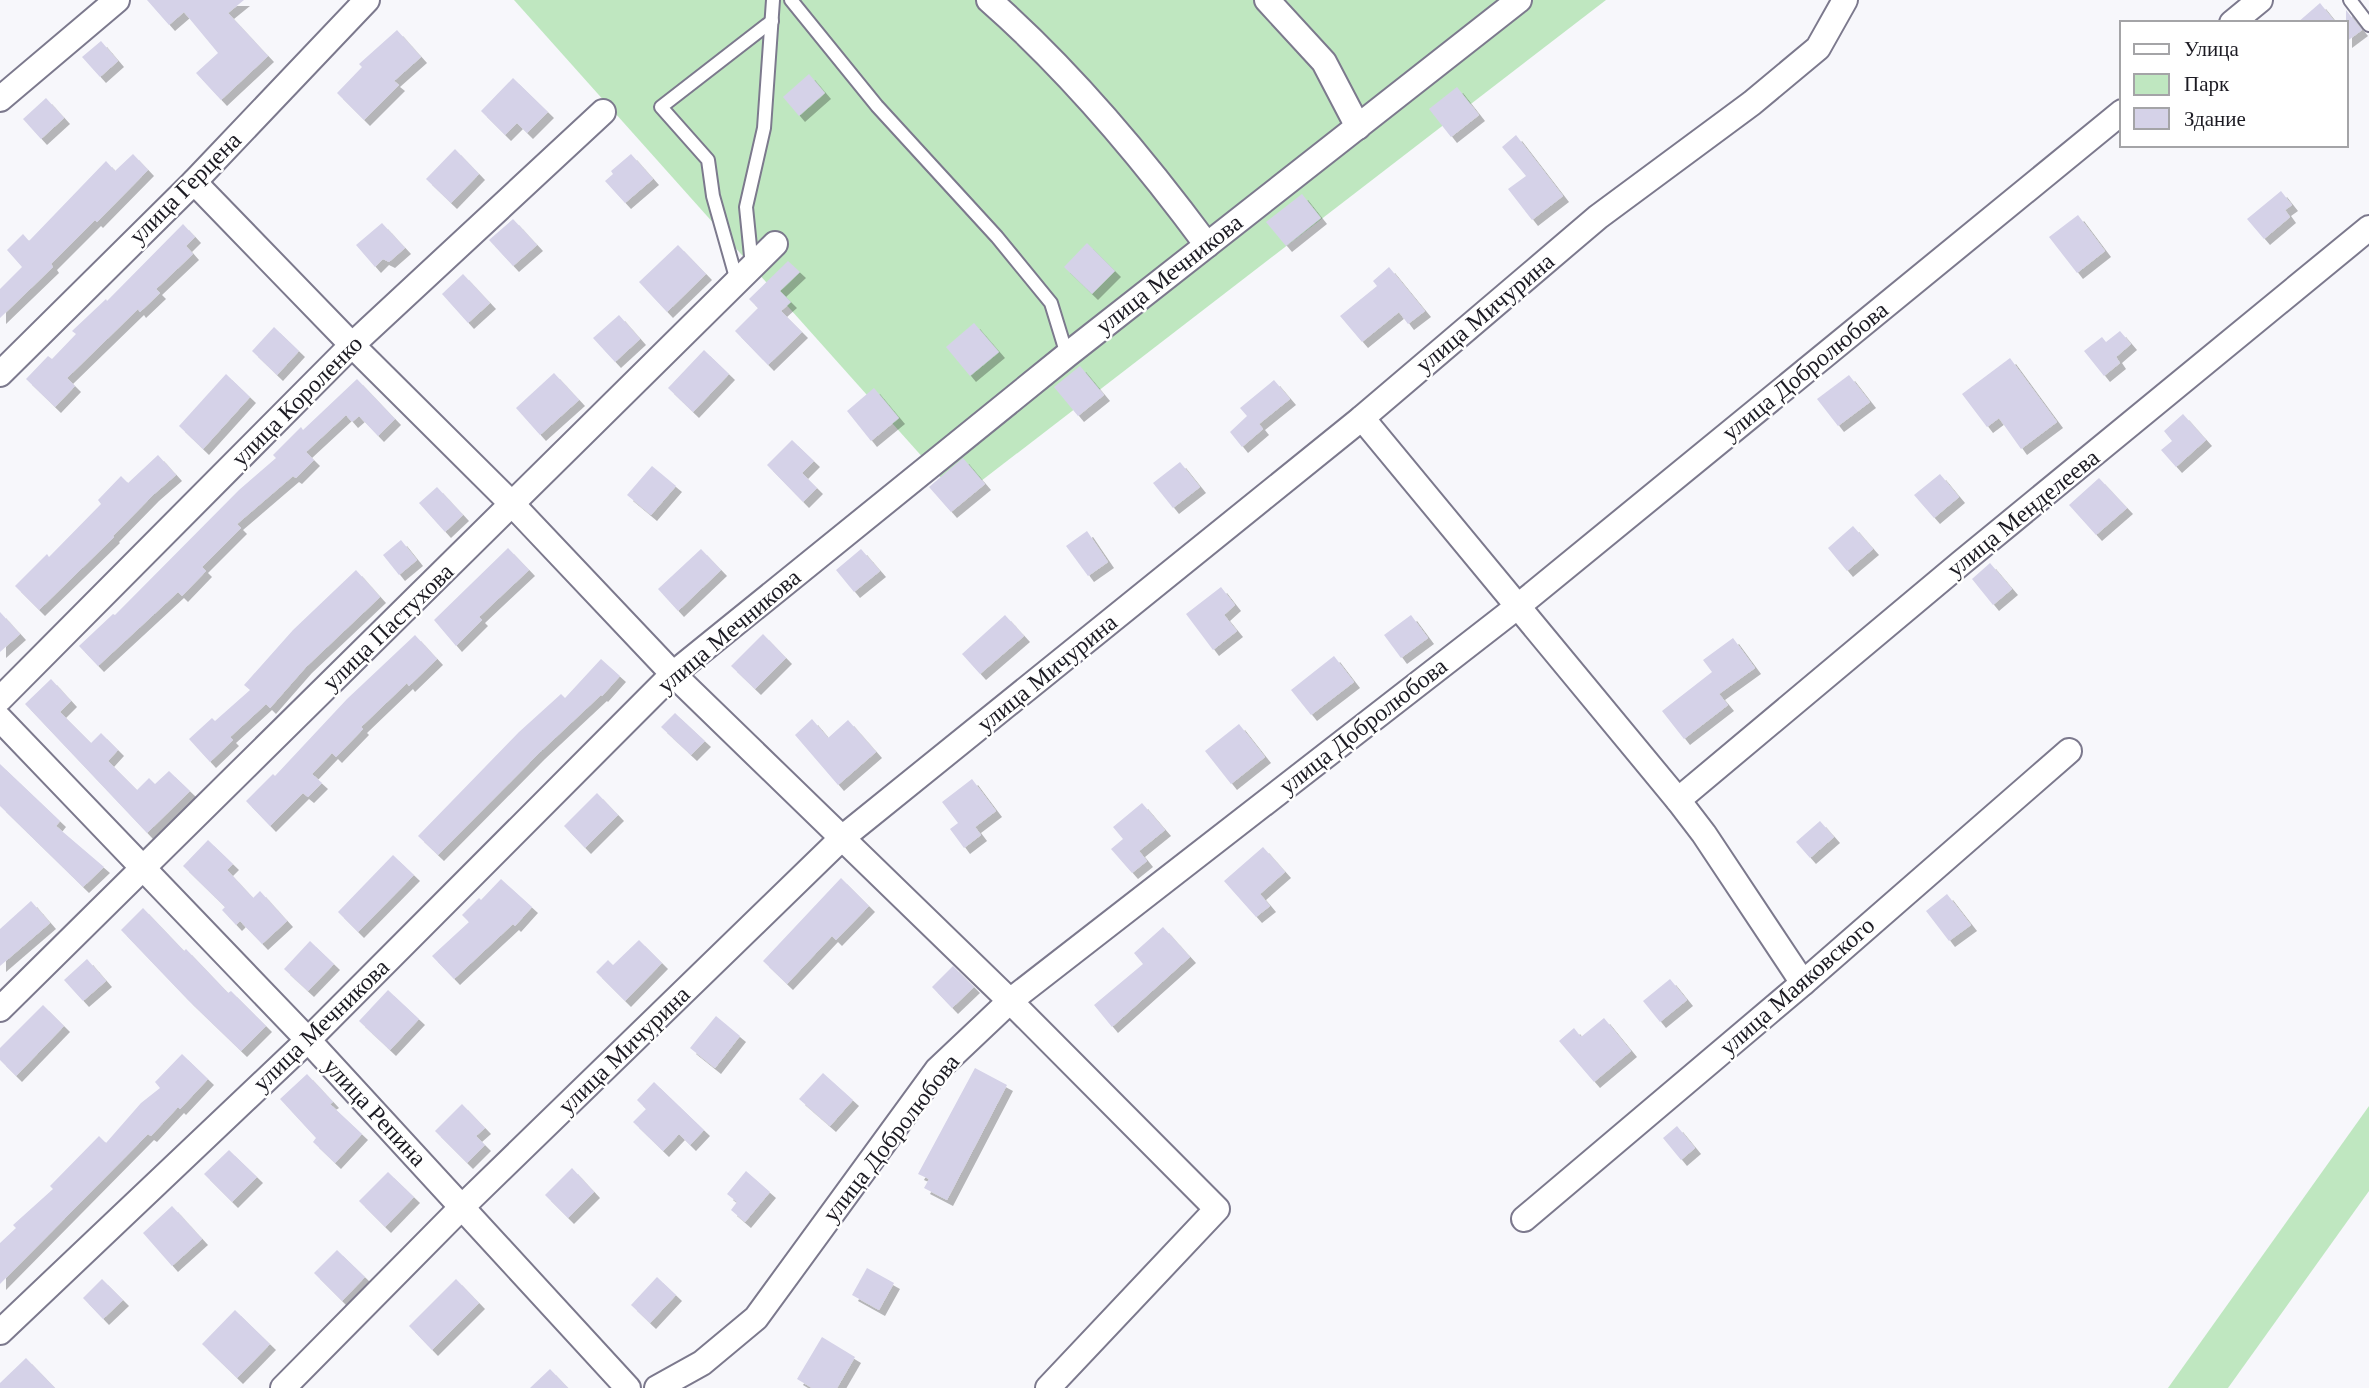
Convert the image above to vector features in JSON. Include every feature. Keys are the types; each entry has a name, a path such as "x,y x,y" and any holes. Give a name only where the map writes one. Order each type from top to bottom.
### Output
{"street":[{"path":"0,99 117,0"},
{"name":"улица Герцена","path":"0,374 194,181 367,0"},
{"path":"989,0 1016,23 1109,121 1171,196 1207,245"},
{"path":"1267,0 1324,62 1358,127"},
{"name":"улица Мечникова","path":"0,1332 308,1040 673,674 1067,355 1519,0"},
{"name":"улица Мичурина","path":"283,1388 463,1206 842,838 1362,418 1598,217 1752,103 1818,48 1845,0"},
{"path":"2234,21 2260,0"},
{"name":"улица Короленко","path":"0,699 352,345 603,112"},
{"name":"улица Добролюбова","path":"657,1388 702,1363 756,1318 937,1069 1010,1001 1517,607 2120,114"},
{"path":"194,181 352,345 513,505 673,674 1010,1001 1217,1209 1048,1388"},
{"name":"улица Менделеева","path":"1678,800 1961,563 2369,228"},
{"name":"улица Пастухова","path":"0,1009 775,244"},
{"path":"1362,418 1678,800 1704,834 1803,983"},
{"name":"улица Репина","path":"0,719 308,1040 628,1388"},
{"name":"улица Маяковского","path":"1524,1219 1803,983 2069,751"}],"lane":[{"path":"745,274 746,207 764,128 773,0"},
{"path":"791,0 877,106 997,237 1051,303 1067,355"},
{"path":"2350,0 2369,25"},
{"path":"745,274 713,196 708,160 661,107 772,21"}],"green space":[{"path":"514,0 1606,0 959,498"},
{"path":"2369,1106 2369,1191 2228,1388 2168,1388"}],"building":[{"path":"147,0 244,0 228,13 268,56 221,100 196,73 218,53 184,12 169,25"},
{"path":"2320,3 2334,21 2299,21"},
{"path":"2346,10 2362,30 2348,40 2348,21"},
{"path":"397,30 421,57 394,81 399,85 364,120 337,93 362,67 359,64"},
{"path":"101,41 118,61 100,77 82,57"},
{"path":"809,74 825,93 799,116 783,97"},
{"path":"513,78 548,112 527,133 517,123 505,135 481,111"},
{"path":"1457,87 1479,115 1451,137 1429,109"},
{"path":"46,98 64,118 41,139 23,119"},
{"path":"1516,135 1563,196 1532,220 1508,189 1526,176 1502,147"},
{"path":"455,149 479,174 451,203 426,179"},
{"path":"133,154 148,170 51,264 53,267 0,318 0,289 22,267 7,250 23,234 29,241 106,161 115,171"},
{"path":"631,154 653,179 625,203 605,181 613,174 611,171"},
{"path":"2281,191 2292,205 2285,210 2290,217 2264,239 2247,219"},
{"path":"1302,194 1321,218 1286,246 1266,222"},
{"path":"2078,215 2105,251 2077,273 2049,237"},
{"path":"513,219 537,245 513,266 489,240"},
{"path":"382,223 405,248 389,262 383,259 375,267 356,245"},
{"path":"183,224 195,237 186,246 193,254 156,289 160,293 140,312 138,309 67,378 75,386 55,407 26,379 48,356 52,359 76,334 72,331 106,299 107,301"},
{"path":"1087,243 1115,271 1092,294 1064,267"},
{"path":"678,245 706,274 667,312 639,282"},
{"path":"788,261 800,272 780,291 791,302 781,311 802,332 768,365 735,331 758,308 749,299"},
{"path":"1389,267 1425,311 1408,324 1399,312 1362,342 1340,316 1377,286 1373,281"},
{"path":"463,274 490,303 468,323 442,294"},
{"path":"619,315 640,339 615,362 593,338"},
{"path":"974,323 999,352 970,376 946,347"},
{"path":"274,327 299,351 277,375 252,351"},
{"path":"2120,331 2131,344 2116,357 2120,363 2104,376 2084,351 2102,337 2106,342"},
{"path":"704,350 729,374 693,412 668,388"},
{"path":"2010,358 2057,422 2021,449 1999,418 1987,427 1962,394"},
{"path":"1080,366 1104,395 1078,416 1054,387"},
{"path":"554,373 579,400 540,435 516,408"},
{"path":"226,374 250,397 203,449 179,426"},
{"path":"1849,375 1870,402 1838,426 1817,399"},
{"path":"357,379 395,419 378,436 359,416 352,422 346,415 306,452 314,460 296,478 293,476 237,524 241,528 202,567 206,571 182,596 178,592 98,666 79,646 115,615 239,490 276,458 273,455 301,427 303,430"},
{"path":"1274,380 1290,399 1259,424 1263,429 1242,447 1230,432 1247,416 1240,408"},
{"path":"874,388 899,418 871,441 847,411"},
{"path":"2183,414 2206,440 2176,467 2161,450 2172,441 2164,431"},
{"path":"792,440 814,461 802,473 817,488 803,502 767,465"},
{"path":"158,455 176,475 39,610 15,586 47,554 49,557 101,504 98,500 121,476 128,483"},
{"path":"963,458 985,484 951,512 929,487"},
{"path":"1180,462 1200,487 1173,508 1153,483"},
{"path":"652,466 676,486 651,515 627,495"},
{"path":"1940,474 1959,497 1934,518 1914,495"},
{"path":"2099,478 2127,508 2096,535 2069,505"},
{"path":"437,487 463,515 445,532 419,503"},
{"path":"1853,526 1873,549 1847,571 1828,548"},
{"path":"1087,531 1108,562 1088,576 1066,546"},
{"path":"401,540 417,560 399,575 383,555"},
{"path":"508,548 529,570 479,617 482,620 456,646 434,620"},
{"path":"701,549 721,570 678,611 658,589"},
{"path":"861,549 880,571 854,592 836,570"},
{"path":"1990,563 2012,589 1993,605 1972,579"},
{"path":"356,570 380,597 306,667 270,708 266,704 230,737 233,740 210,762 189,739 212,718 215,721 250,690 244,685 293,630"},
{"path":"1221,587 1235,605 1224,615 1237,631 1213,650 1186,614"},
{"path":"0,612 20,634 0,652"},
{"path":"1005,615 1024,636 980,674 962,654"},
{"path":"1411,615 1428,638 1401,658 1384,635"},
{"path":"763,634 786,658 755,689 731,666"},
{"path":"415,635 437,659 409,686 407,683 361,727 363,729 336,757 332,753 312,774 322,783 308,797 303,793 270,826 246,801 273,774 275,776 347,699"},
{"path":"1733,638 1755,668 1719,694 1728,705 1684,739 1662,711 1712,672 1703,660"},
{"path":"1334,656 1354,682 1311,715 1291,690"},
{"path":"601,659 620,676 438,855 418,836 519,732 561,694 565,698"},
{"path":"51,679 71,701 60,712 91,743 101,733 118,750 108,761 137,790 149,778 155,784 169,771 190,791 147,833 25,704"},
{"path":"675,713 705,741 691,755 661,727"},
{"path":"812,719 828,738 848,720 876,752 838,785 795,735"},
{"path":"1239,724 1265,757 1231,784 1205,751"},
{"path":"0,764 60,821 56,826 104,867 83,887 0,806"},
{"path":"972,779 996,811 975,827 981,835 964,848 950,829 958,823 942,802"},
{"path":"597,793 618,815 585,848 564,826"},
{"path":"1142,803 1165,830 1139,851 1147,861 1132,873 1111,849 1123,839 1113,827"},
{"path":"1820,821 1834,837 1810,858 1796,842"},
{"path":"208,840 233,864 227,870 253,898 260,891 287,921 262,944 240,921 236,925 222,910 225,907 183,866"},
{"path":"1263,847 1285,872 1260,894 1270,906 1256,917 1224,881"},
{"path":"393,855 414,875 358,932 338,912"},
{"path":"841,878 869,906 836,940 832,936 787,984 763,961"},
{"path":"501,879 532,907 515,926 513,924 454,979 432,956 469,922 462,915"},
{"path":"1947,894 1971,925 1949,941 1926,911"},
{"path":"31,901 50,923 0,966 0,929"},
{"path":"143,908 184,951 186,949 228,993 231,991 266,1026 241,1051 121,930"},
{"path":"1163,927 1190,957 1112,1027 1094,1005 1143,964 1134,953"},
{"path":"639,940 662,963 625,1001 596,972 608,960 613,965"},
{"path":"310,941 334,964 308,991 284,969"},
{"path":"87,959 106,981 83,1001 64,980"},
{"path":"953,966 974,987 952,1008 932,987"},
{"path":"1670,979 1687,1000 1660,1022 1643,1001"},
{"path":"388,990 419,1019 390,1050 359,1021"},
{"path":"43,1005 64,1026 16,1076 0,1060 0,1048"},
{"path":"716,1016 740,1036 715,1068 690,1048"},
{"path":"1604,1018 1631,1051 1594,1082 1559,1041 1574,1028 1581,1037"},
{"path":"182,1054 208,1079 151,1136 148,1134 0,1284 0,1243 16,1228 13,1225 53,1189 50,1186 99,1136 106,1143 141,1103 160,1088 155,1082"},
{"path":"975,1068 1007,1085 947,1200 924,1188 929,1179 918,1174"},
{"path":"823,1073 853,1100 830,1126 799,1099"},
{"path":"307,1074 333,1102 330,1104 362,1134 335,1163 313,1142 316,1138 280,1099"},
{"path":"654,1082 704,1130 690,1145 679,1134 663,1151 633,1122 646,1109 637,1100"},
{"path":"462,1104 485,1128 476,1136 485,1145 467,1163 435,1131"},
{"path":"1677,1126 1695,1148 1681,1160 1663,1138"},
{"path":"229,1150 257,1177 232,1202 204,1174"},
{"path":"572,1168 594,1192 568,1218 545,1195"},
{"path":"746,1171 770,1192 745,1222 731,1210 737,1202 727,1194"},
{"path":"388,1172 414,1197 385,1227 359,1201"},
{"path":"172,1206 202,1239 172,1266 143,1233"},
{"path":"337,1250 365,1277 342,1301 314,1273"},
{"path":"867,1268 894,1283 879,1310 852,1295"},
{"path":"657,1277 676,1295 650,1323 631,1305"},
{"path":"102,1279 123,1300 103,1319 83,1298"},
{"path":"456,1279 479,1303 432,1350 409,1326"},
{"path":"235,1310 270,1344 237,1378 202,1344"},
{"path":"822,1337 855,1357 837,1388 812,1388 797,1379"},
{"path":"26,1358 55,1388 0,1388 0,1383"},
{"path":"550,1369 568,1388 530,1388"}]}
